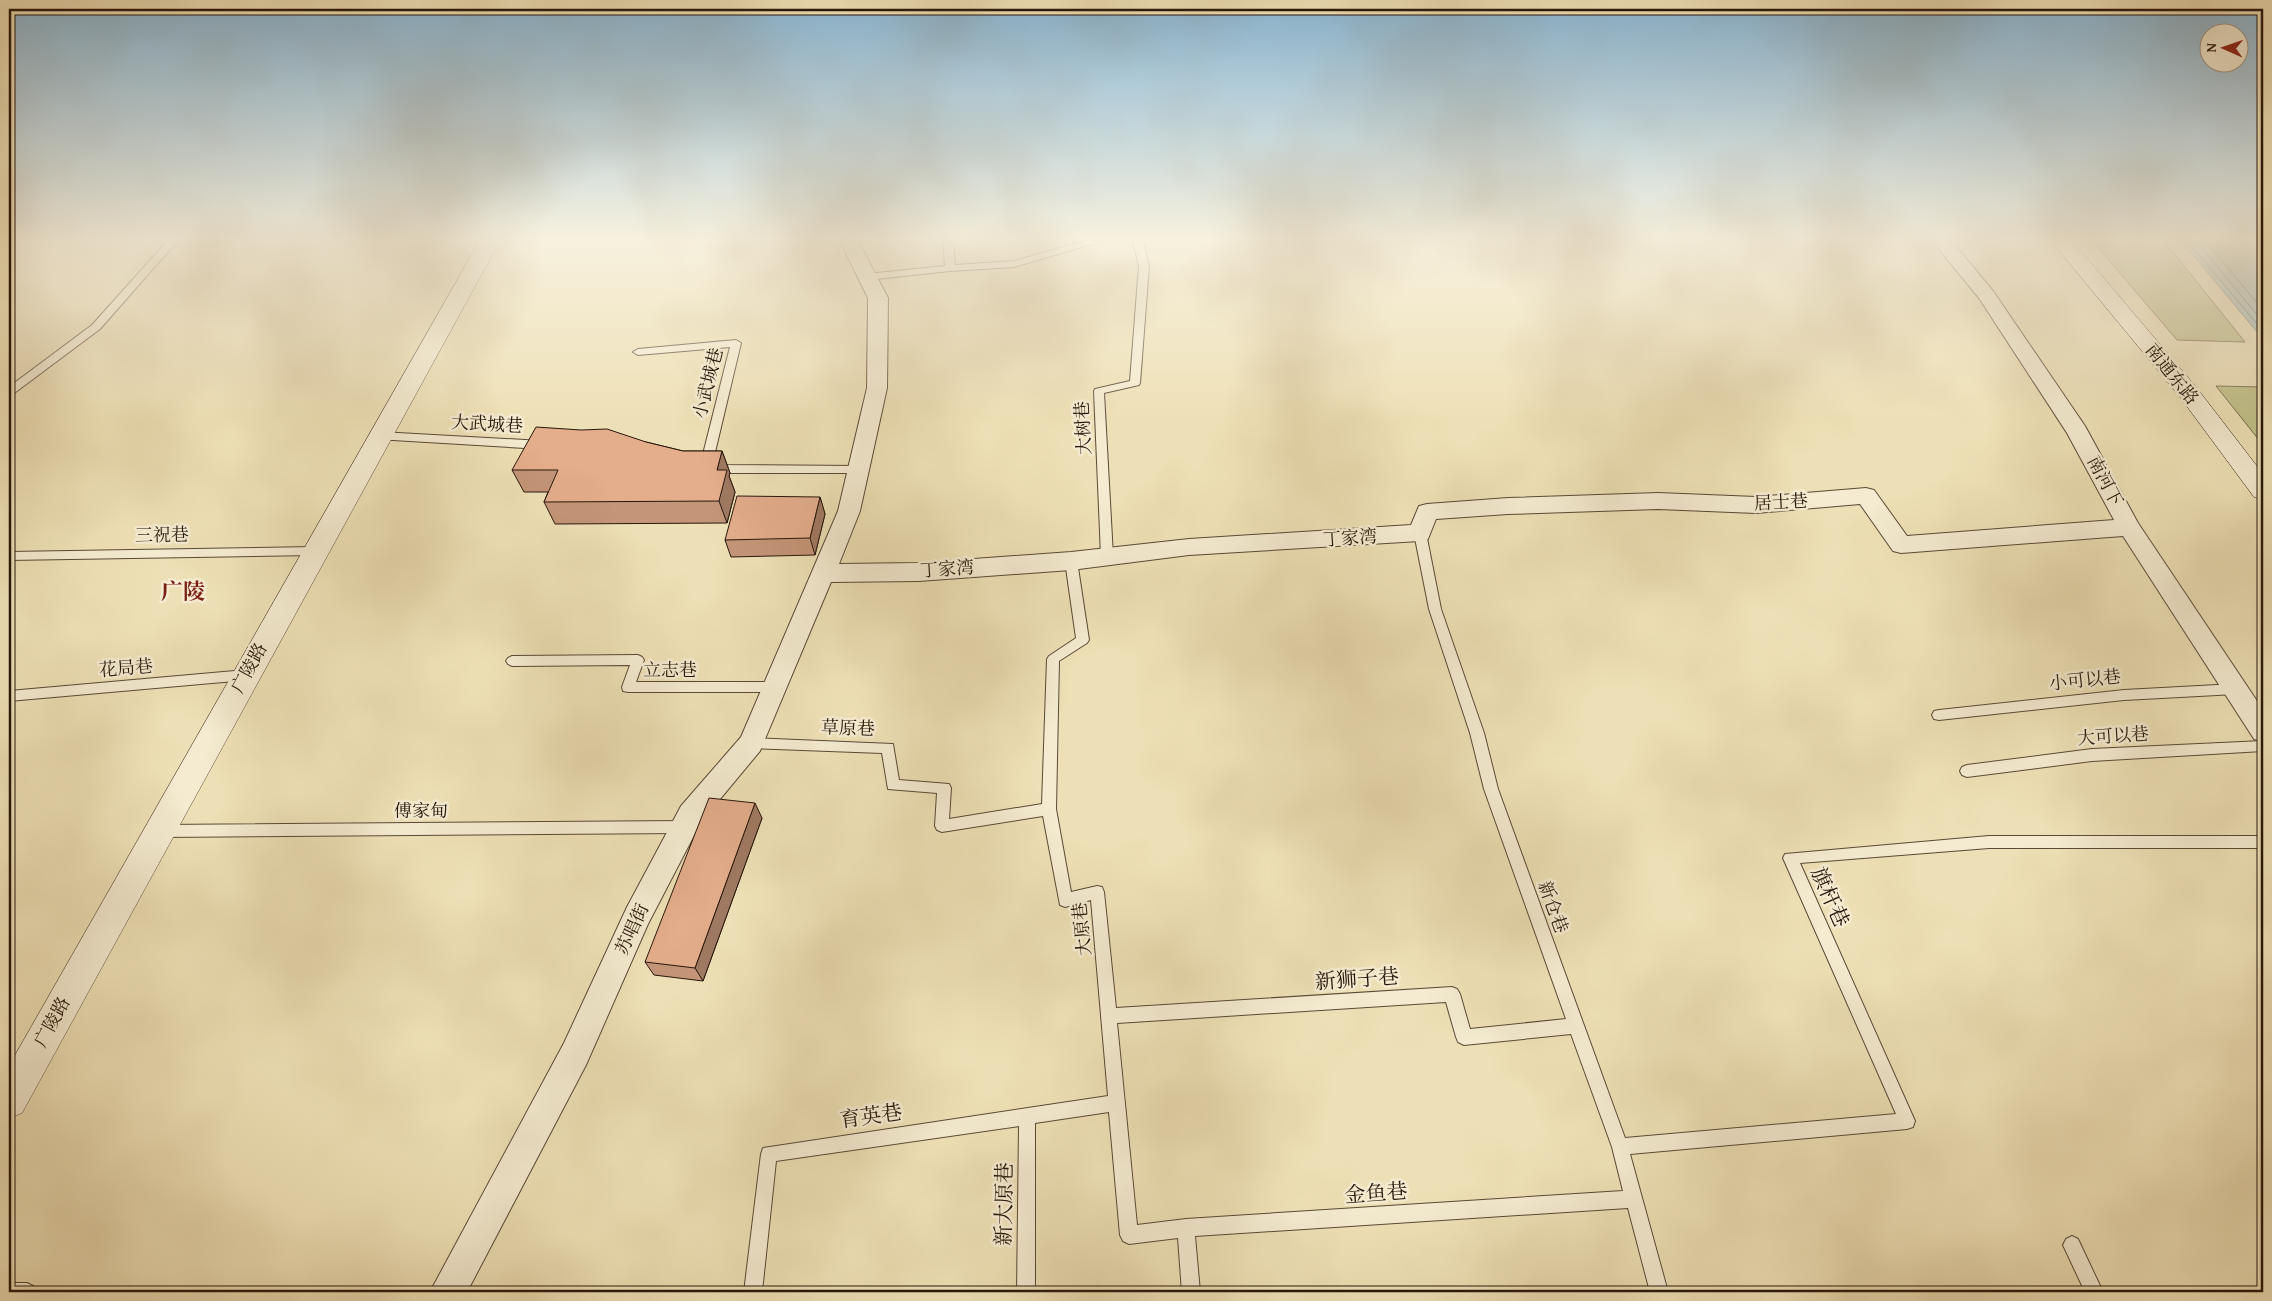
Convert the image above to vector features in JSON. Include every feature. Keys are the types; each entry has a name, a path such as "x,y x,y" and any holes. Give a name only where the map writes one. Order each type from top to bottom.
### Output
{"street":[{"name":"广陵路","path":"9,1100 458,298"},
{"path":"823,573 849,511 877,388 878,298"},
{"name":"南河下","path":"1988,298 2077,430 2130,527 2263,730"},
{"name":"南通东路","path":"2109,298 2188,392 2263,491"},
{"name":"南通东路","path":"2127,298 2208,391 2263,464"},
{"name":"居士巷","path":"1420,533 1427,512 1508,506 1658,501 1756,504 1866,496 1900,545 2130,527"},
{"name":"丁家湾","path":"823,573 919,572 1071,561 1189,547 1420,533"},
{"name":"苏唱街","path":"448,1292 575,1054 637,916 691,814 751,743 823,573"}],"lane":[{"path":"9,392 96,327 122,298"},
{"name":"大树巷","path":"1107,556 1099,391 1135,383 1142,298"},
{"name":"小武城巷","path":"638,352 736,343 700,468 859,470"},
{"name":"大武城巷","path":"380,436 555,446"},
{"name":"新仓巷","path":"1420,533 1435,609 1477,733 1491,789 1620,1147 1659,1292"},
{"name":"三祝巷","path":"9,556 315,551"},
{"name":"大原巷","path":"1071,561 1083,640 1053,659 1049,809 1065,900 1097,892 1129,1235 1186,1228"},
{"name":"立志巷","path":"512,661 638,660 628,687 776,687"},
{"name":"花局巷","path":"9,696 246,675"},
{"name":"小可以巷","path":"1939,715 2124,695 2236,689"},
{"name":"草原巷","path":"751,743 888,748 893,785 944,788 942,826 1049,809"},
{"name":"大可以巷","path":"1967,772 2092,755 2263,746"},
{"name":"傅家甸","path":"158,832 684,827"},
{"name":"旗杆巷","path":"1620,1147 1907,1122 1790,858 1989,842 2263,842"},
{"name":"新狮子巷","path":"1109,1016 1452,994 1464,1037 1576,1026"},
{"name":"育英巷","path":"753,1292 769,1154 1117,1102"},
{"name":"新大原巷","path":"1026,1292 1027,1116"},
{"name":"金鱼巷","path":"1186,1228 1634,1199"},
{"path":"1186,1228 1191,1292"},
{"path":"2072,1245 2094,1292"},
{"path":"9,1292 27,1292"}],"green space":[{"path":"2141,298 2210,298 2245,342 2177,340"},
{"path":"2216,386 2263,387 2263,445"}],"water":[{"path":"2229,298 2263,298 2263,339"}],"building":[{"path":"536,427 581,430 607,429 646,442 683,451 722,451 717,470 727,470 719,501 544,502 558,470 512,470"},
{"path":"737,496 820,497 810,538 725,540"},
{"path":"709,798 755,803 695,968 645,962"}],"district":[{"name":"广陵","path":"183,591"}]}
